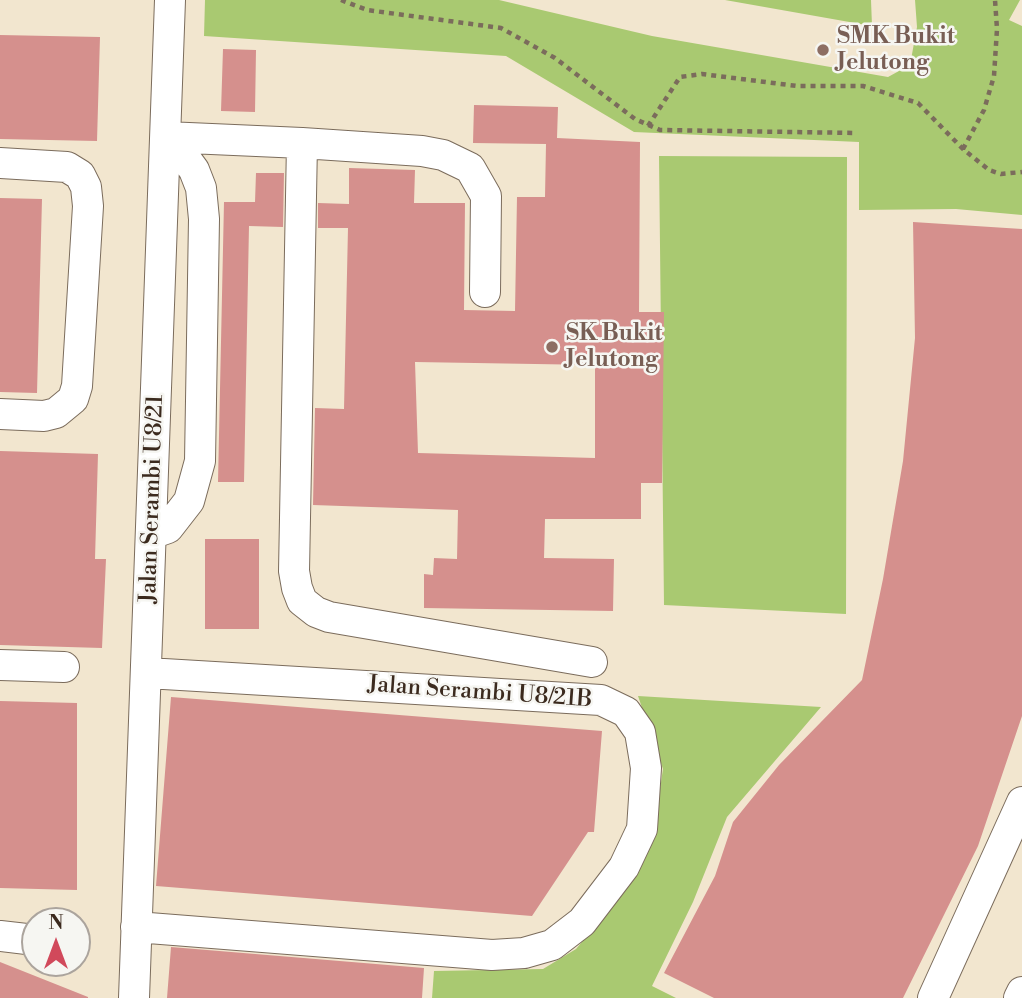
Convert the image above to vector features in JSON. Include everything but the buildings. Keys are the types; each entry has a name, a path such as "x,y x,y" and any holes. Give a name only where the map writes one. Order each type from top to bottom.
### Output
{"street":[{"name":"Jalan Serambi U8/21","path":"134,998 170,0"},
{"path":"166,140 302,143 422,151 443,155 470,169 486,196 485,292"},
{"path":"151,534 168,528 189,501 200,461 204,219 201,188 194,170 183,155 166,140"},
{"path":"302,143 294,571 302,601 316,612 329,617 592,662"},
{"path":"0,163 67,167 80,175 86,187 88,206 77,386 73,399 56,413 44,416 0,414"},
{"path":"0,665 64,667"},
{"name":"Jalan Serambi U8/21B","path":"136,927 492,955 524,953 552,945 582,922 624,867 642,829 646,768 640,732 626,712 601,700 147,673"},
{"path":"933,998 1022,802"},
{"path":"0,936 21,938"},
{"path":"1019,998 1022,992"}],"path":[{"path":"341,0 367,10 501,28 555,58 648,126 660,130 857,133"},
{"path":"963,149 984,110 994,76 997,29 995,0"},
{"path":"648,126 680,77 702,74 797,86 863,86 918,103 963,149 989,170 1001,174 1022,173"}],"green space":[{"path":"205,0 499,0 652,36 888,77 910,65 917,27 915,0 1020,0 1009,20 1022,26 1022,215 956,209 859,210 859,142 634,132 506,56 204,36"},
{"path":"725,0 871,0 872,26"},
{"path":"659,156 847,157 846,614 664,605"},
{"path":"638,696 821,707 727,817 693,902 652,986 676,998 432,998 434,971 543,969 576,949 622,894 653,834 663,769"}],"place":[{"name":"SMK Bukit Jelutong","path":"823,50"},
{"name":"SK Bukit Jelutong","path":"552,347"}]}
